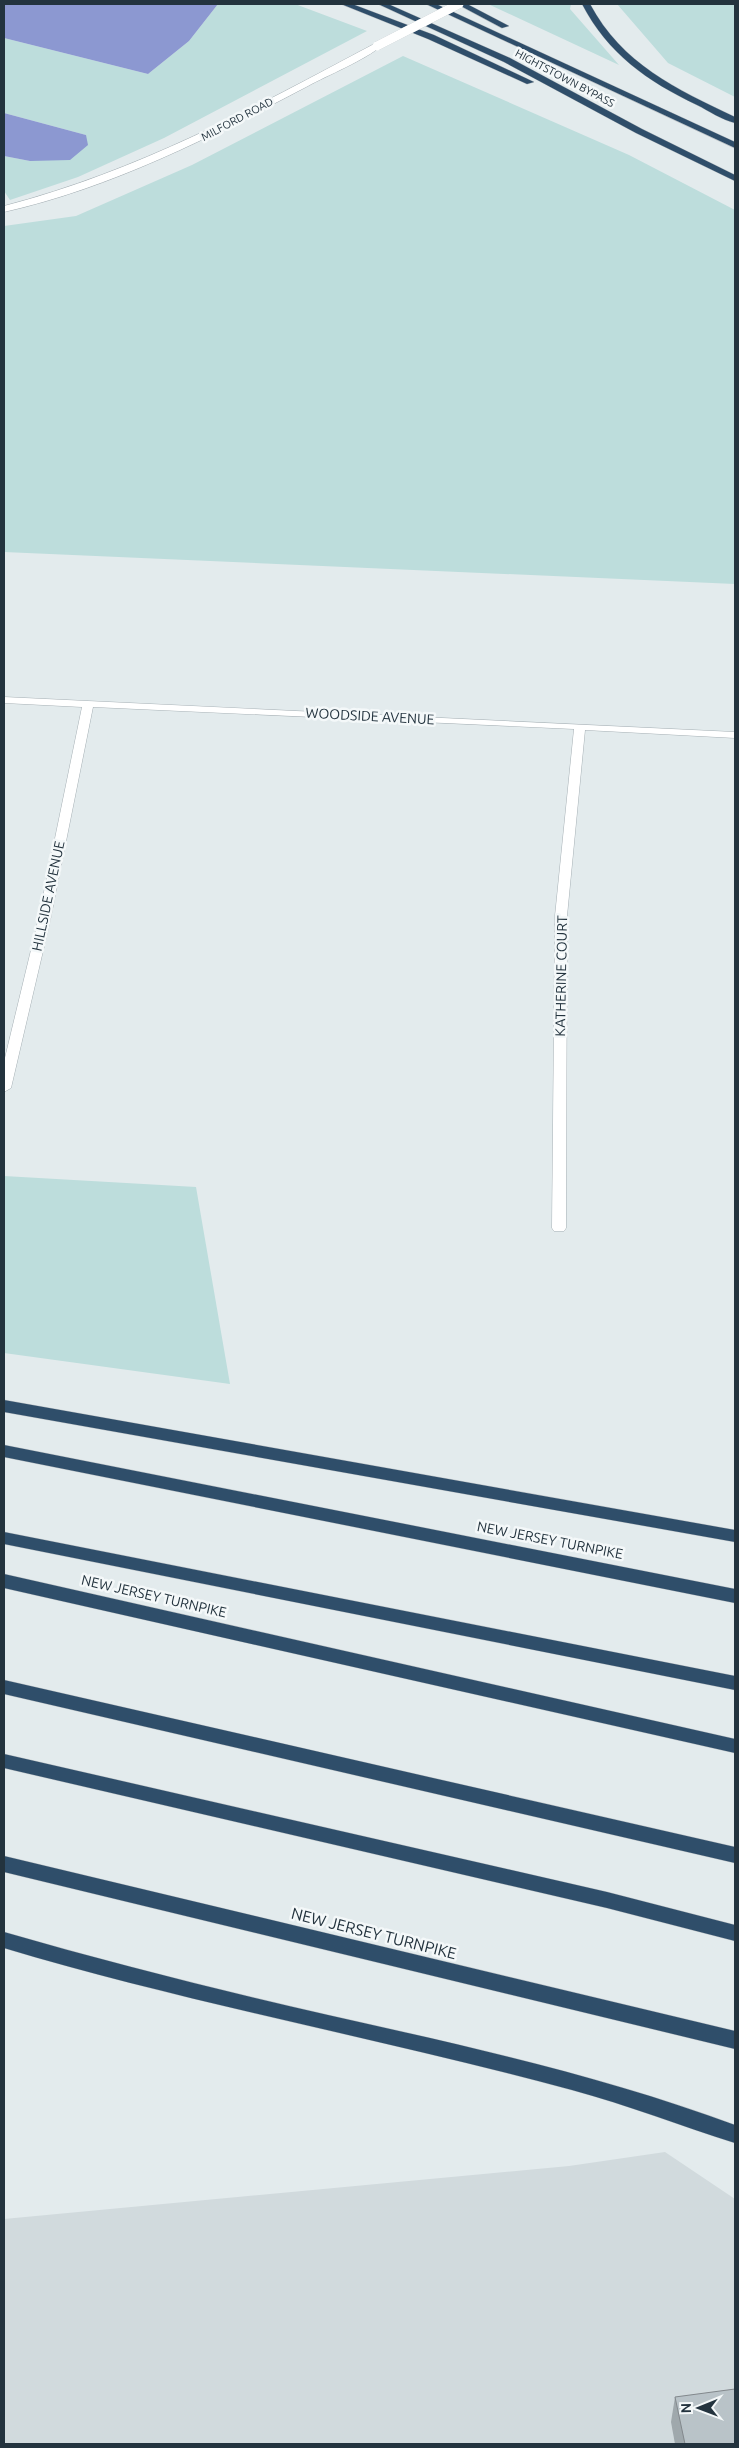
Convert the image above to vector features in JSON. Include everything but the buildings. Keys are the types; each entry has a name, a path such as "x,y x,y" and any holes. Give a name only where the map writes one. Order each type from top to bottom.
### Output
{"highway":[{"path":"345,4 431,37 639,131"},
{"name":"HIGHTSTOWN BYPASS","path":"382,4 507,60 639,131 735,178"},
{"name":"HIGHTSTOWN BYPASS","path":"430,4 735,145"},
{"path":"460,4 510,29"},
{"path":"586,4 603,33 640,67 676,90 735,120"},
{"path":"527,37 656,107"},
{"path":"4,1406 735,1536"},
{"name":"NEW JERSEY TURNPIKE","path":"4,1451 735,1596"},
{"path":"4,1538 735,1683"},
{"name":"NEW JERSEY TURNPIKE","path":"4,1582 735,1746"},
{"path":"4,1687 735,1855"},
{"path":"4,1761 607,1900 735,1933"},
{"name":"NEW JERSEY TURNPIKE","path":"4,1864 735,2040"},
{"path":"4,1940 161,1984 551,2075 626,2095 735,2134"}],"street":[{"name":"MILFORD ROAD","path":"4,209 82,188 160,158 460,4"},
{"name":"WOODSIDE AVENUE","path":"4,700 580,726 735,735"},
{"name":"HILLSIDE AVENUE","path":"4,1088 44,921 88,703"},
{"name":"KATHERINE COURT","path":"559,1228 561,916 580,726"}],"shaded area":[{"path":"218,4 295,4 367,31 164,138 78,177 10,200 4,191 4,156 30,161 86,135 4,113 4,38 148,74 189,41"},
{"path":"488,4 571,4 570,9 619,65"},
{"path":"617,4 735,4 735,97 668,63"},
{"path":"403,56 629,155 735,210 735,584 4,552 4,226 76,216 192,165"},
{"path":"4,1176 196,1187 230,1384 4,1353"},
{"path":"665,2152 735,2199 735,2444 4,2444 4,2219 569,2166"}],"water":[{"path":"4,4 218,4 189,41 148,74 4,38"},
{"path":"4,113 86,135 88,145 70,160 30,161 4,156"}]}
